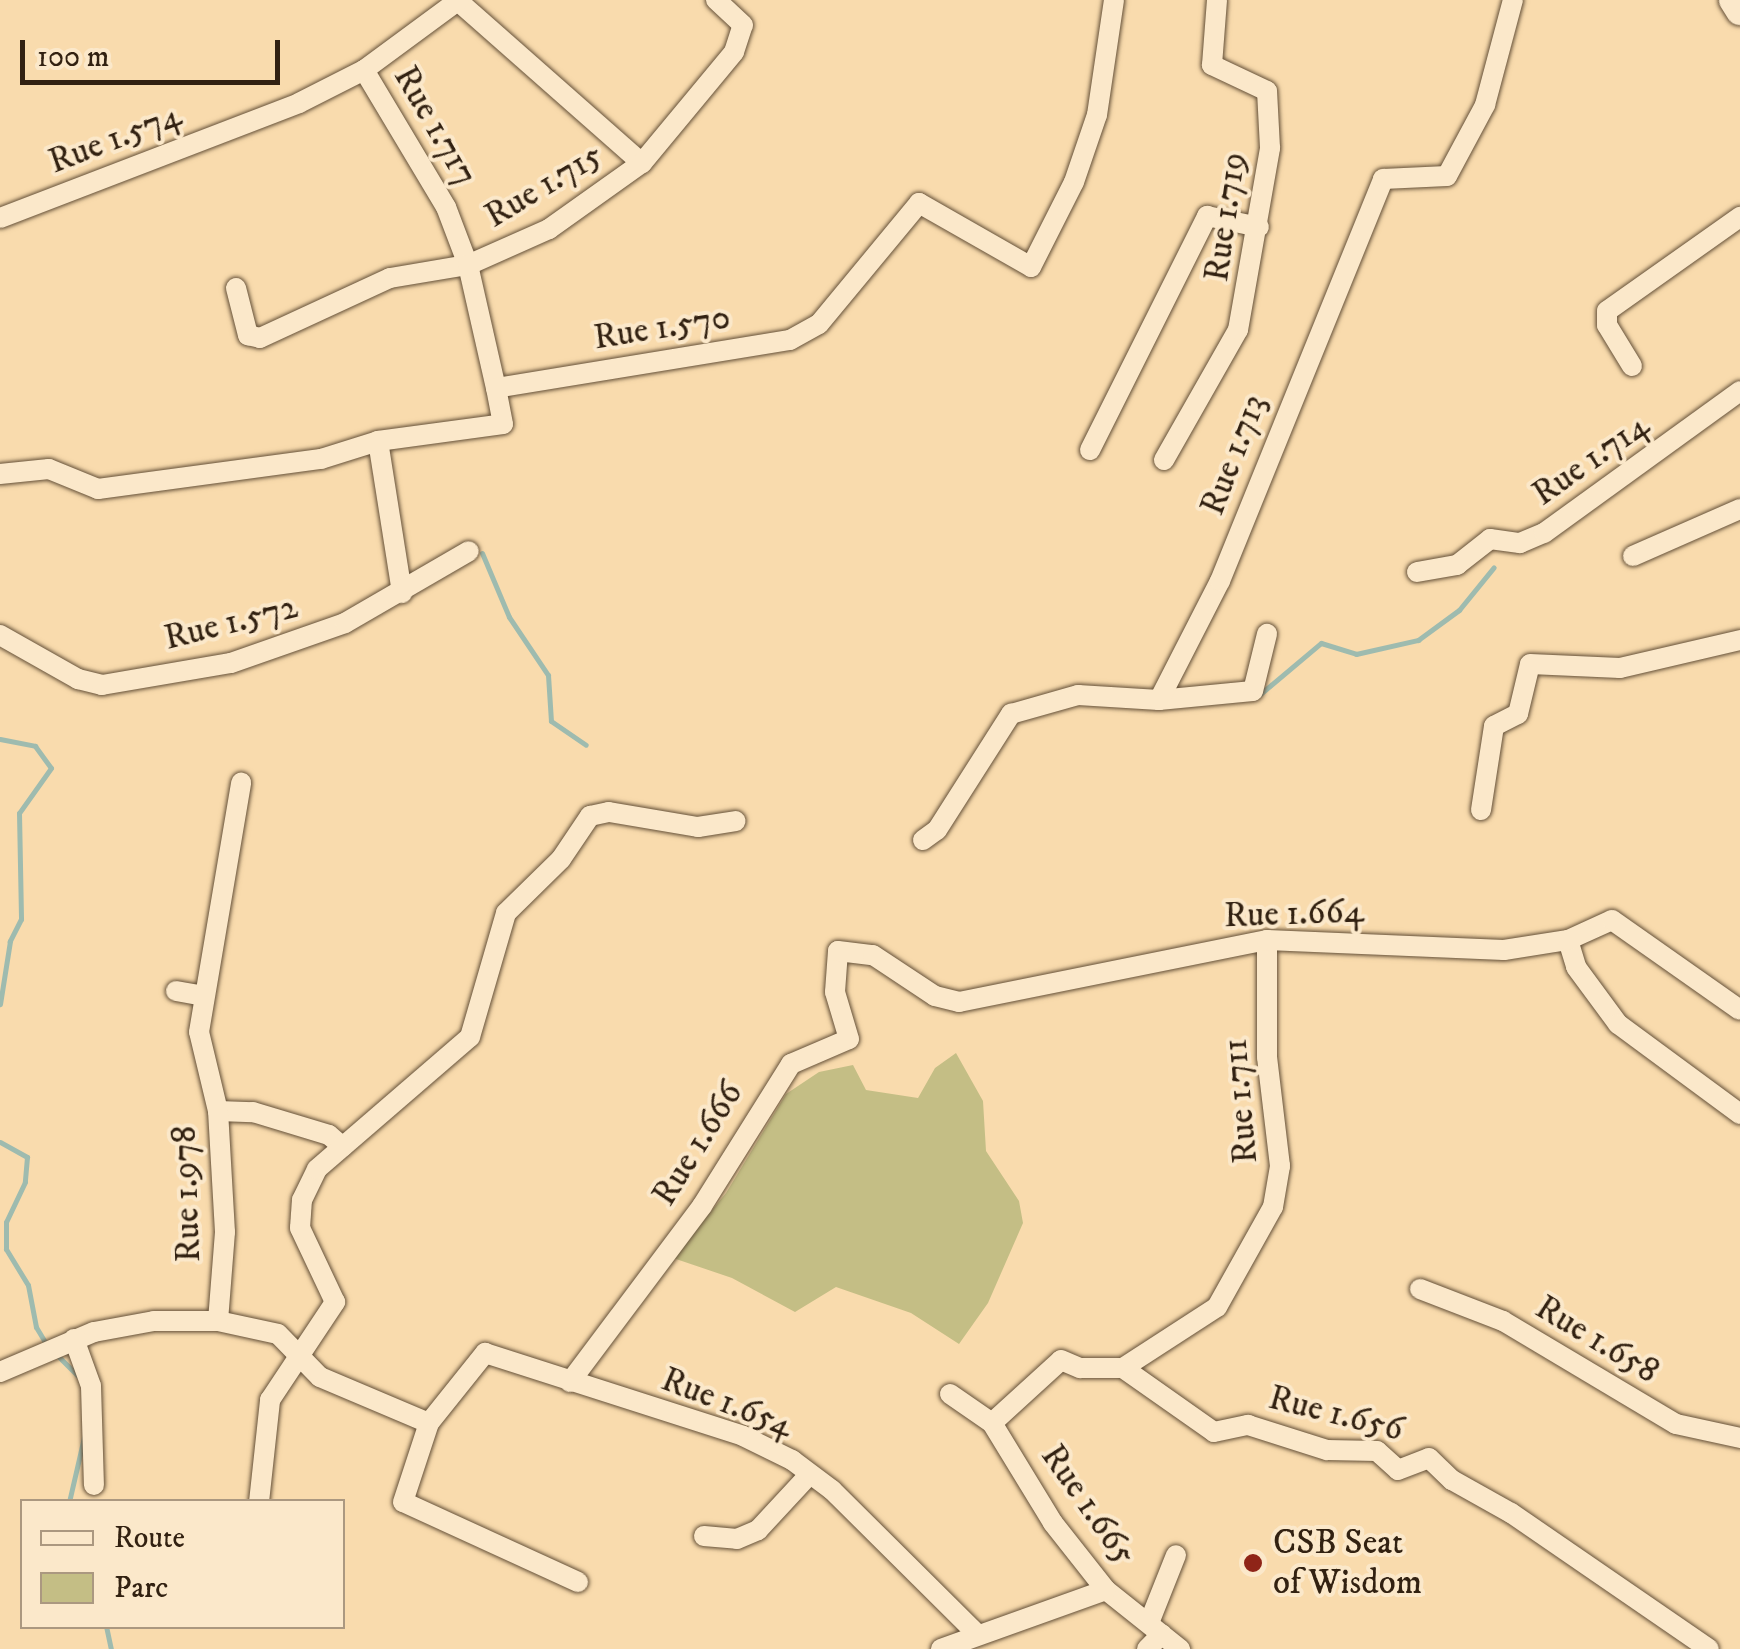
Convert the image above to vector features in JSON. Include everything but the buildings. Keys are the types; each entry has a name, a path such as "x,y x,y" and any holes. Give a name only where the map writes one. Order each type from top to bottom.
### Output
{"main road":[{"path":"1733,0 1740,11"}],"street":[{"path":"459,0 642,163"},
{"name":"Rue 1.574","path":"0,218 299,103 364,70 459,0"},
{"name":"Rue 1.715","path":"236,288 248,335 260,338 390,278 468,265 549,229 642,163 734,52 743,25 716,0"},
{"name":"Rue 1.570","path":"496,388 804,336 919,202 1031,266 1074,182 1097,115 1114,0"},
{"name":"Rue 1.719","path":"1164,460 1238,330 1270,148 1267,91 1212,65 1216,0"},
{"name":"Rue 1.713","path":"1159,700 1220,581 1383,179 1447,176 1486,105 1513,0"},
{"name":"Rue 1.717","path":"364,70 415,149 468,265 496,388"},
{"path":"1090,450 1208,216 1259,227"},
{"path":"1632,366 1607,325 1607,310 1740,217"},
{"path":"0,474 49,469 98,489 321,459 378,441 503,424 496,388"},
{"name":"Rue 1.714","path":"1417,572 1458,565 1490,539 1520,544 1544,534 1740,391"},
{"path":"378,441 402,592"},
{"path":"1633,556 1740,508"},
{"name":"Rue 1.572","path":"0,634 78,679 102,684 259,655 326,632 468,551"},
{"path":"923,840 936,830 1010,714 1078,695 1159,700 1253,691 1267,634"},
{"path":"1480,810 1494,726 1518,714 1530,664 1620,668 1740,640"},
{"name":"Rue 1.978","path":"218,1321 225,1232 218,1112 199,1043 241,784"},
{"path":"259,1499 267,1409 294,1349 335,1302 329,1279 304,1242 302,1200 317,1169 337,1143 470,1037 506,914 561,858 590,816 610,812 698,828 736,821"},
{"name":"Rue 1.664","path":"838,951 872,955 922,988 959,1002 1266,940 1504,950 1568,940 1612,920 1622,923 1740,1010"},
{"name":"Rue 1.711","path":"1122,1368 1217,1307 1273,1207 1280,1166 1266,1047 1266,940"},
{"path":"1568,940 1576,967 1618,1024 1740,1114"},
{"name":"Rue 1.666","path":"570,1382 702,1206 790,1064 848,1039 835,992 838,951"},
{"path":"176,991 204,996"},
{"path":"218,1112 252,1112 337,1143"},
{"name":"Rue 1.658","path":"1420,1289 1503,1321 1676,1424 1740,1438"},
{"path":"0,1372 60,1347 154,1321 218,1321 267,1330 326,1380 429,1424"},
{"path":"60,1347 91,1386 94,1484"},
{"name":"Rue 1.654","path":"578,1582 408,1509 401,1494 429,1424 485,1353 743,1436 792,1460 808,1476 832,1490 977,1634"},
{"path":"992,1424 1061,1360 1080,1368 1122,1368"},
{"name":"Rue 1.656","path":"1122,1368 1214,1432 1248,1425 1327,1450 1377,1451 1398,1470 1428,1458 1452,1480 1511,1512 1709,1649"},
{"name":"Rue 1.665","path":"950,1394 992,1424 1053,1522 1106,1590 1180,1649"},
{"path":"704,1536 746,1537 764,1526 808,1476"},
{"path":"1147,1649 1176,1555"},
{"path":"941,1649 1106,1590"}],"green space":[{"path":"956,1053 983,1101 986,1151 1019,1201 1023,1223 988,1303 959,1344 911,1313 836,1287 795,1312 732,1278 673,1258 726,1193 786,1094 819,1072 853,1065 866,1090 918,1098 935,1068"}],"waterway":[{"path":"482,553 509,617 548,675 551,721 586,745"},
{"path":"1259,695 1321,643 1356,654 1418,640 1459,610 1494,567"},
{"path":"0,739 35,746 51,768 19,813 21,919 10,941 0,1004"},
{"path":"0,1142 27,1157 25,1182 6,1222 6,1249 28,1285 36,1327 47,1345"},
{"path":"55,1353 79,1377"},
{"path":"70,1499 84,1437"},
{"path":"107,1629 111,1649"}],"place":[{"name":"CSB Seat of Wisdom","path":"1253,1563"}]}
